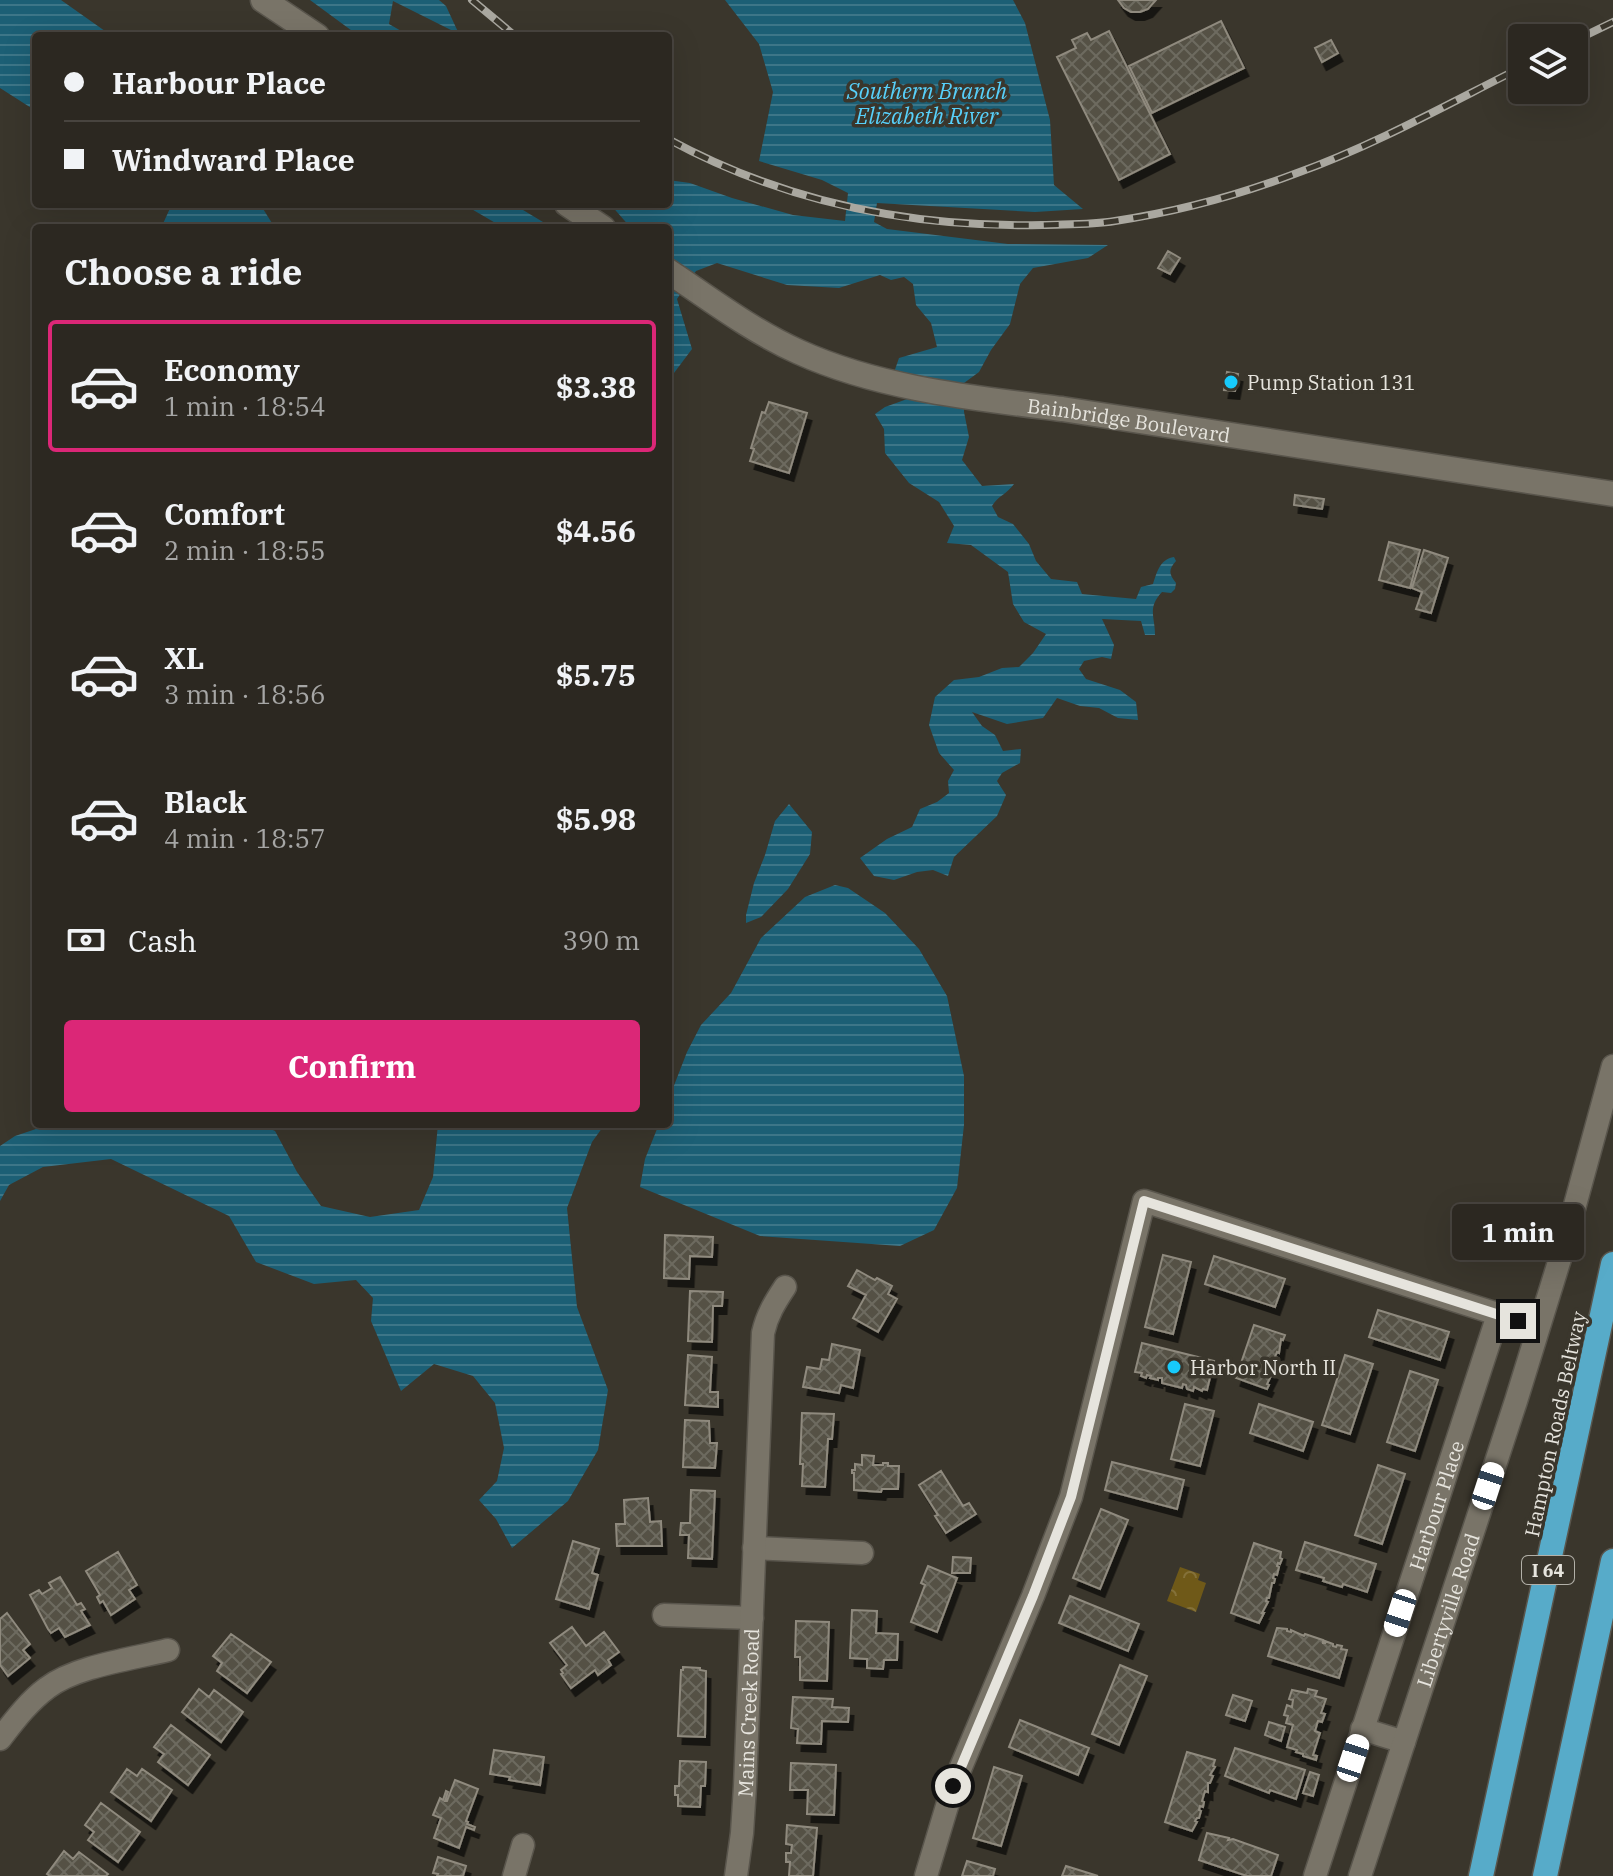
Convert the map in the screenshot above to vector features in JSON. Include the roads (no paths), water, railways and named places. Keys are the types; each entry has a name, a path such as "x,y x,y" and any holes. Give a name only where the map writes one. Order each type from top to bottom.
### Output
{"highway":[{"name":"Hampton Roads Beltway","path":"1481,1876 1613,1264"},
{"path":"1545,1876 1613,1561"}],"main road":[{"path":"263,0 311,32"},
{"path":"573,208 597,224"},
{"name":"Bainbridge Boulevard","path":"678,278 796,350 866,375 925,389 1613,494"}],"street":[{"name":"Libertyville Road","path":"1360,1876 1563,1249 1613,1066"},
{"path":"926,1876 953,1786 1071,1497 1144,1201 1538,1327"},
{"name":"Mains Creek Road","path":"736,1876 742,1833 763,1333 773,1303 785,1287"},
{"name":"Harbour Place","path":"1315,1876 1498,1315"},
{"path":"754,1548 862,1553"},
{"path":"664,1615 752,1618"},
{"path":"0,1739 47,1688 74,1673 168,1650"},
{"path":"1362,1729 1404,1742"},
{"path":"514,1876 523,1845"}],"water":[{"path":"0,0 61,0 106,32 32,32 32,108 0,88"},
{"path":"310,0 439,0 446,6 458,32 393,1 389,24 403,32 354,32"},
{"name":"Southern Branch Elizabeth River","path":"725,0 1013,0 1025,23 1050,120 1054,185 1083,209 1035,212 877,203 874,222 887,229 1008,244 1108,245 1088,258 1033,268 1020,284 1010,324 979,372 964,383 964,412 969,437 962,460 982,486 1014,484 992,506 998,517 1013,524 1051,579 1077,582 1082,594 1136,599 1141,587 1153,584 1162,563 1174,557 1176,561 1170,572 1176,583 1175,589 1171,593 1162,592 1155,603 1155,635 1145,635 1141,621 1102,619 1114,645 1111,659 1102,657 1084,661 1079,669 1086,679 1120,690 1136,702 1138,720 1118,718 1099,708 1080,706 1057,698 1043,718 1007,724 972,712 982,726 995,735 1003,751 1021,749 1020,763 1002,773 997,781 1006,795 997,816 954,857 948,876 933,870 894,880 874,876 860,858 887,839 912,827 920,809 949,793 948,781 954,770 939,753 929,725 935,697 954,680 1019,667 1046,634 1024,622 1013,604 1008,572 971,545 947,543 954,526 939,502 909,483 885,453 884,429 875,414 910,398 890,384 899,358 937,347 931,323 916,305 913,284 904,277 891,280 880,275 839,288 787,285 717,263 696,271 677,299 692,349 672,376 672,224 628,224 614,208 672,208 672,181 690,183 793,215 845,221 848,193 822,180 759,161 773,92 759,44"},
{"path":"170,208 262,208 272,224 163,224"},
{"path":"470,208 520,208 546,224 497,224"},
{"path":"789,804 812,832 810,854 788,889 761,917 746,923 754,883 775,821"},
{"path":"835,885 848,888 885,913 919,949 947,996 964,1076 964,1125 957,1188 934,1230 900,1246 760,1236 640,1187 645,1159 657,1128 672,1128 672,1091 701,1025 731,993 761,938 805,897"},
{"path":"39,1128 268,1128 275,1131 297,1172 321,1206 370,1217 419,1210 433,1177 438,1128 602,1128 592,1142 567,1208 577,1307 608,1390 598,1450 568,1501 512,1548 496,1519 479,1500 497,1481 504,1448 495,1403 473,1376 434,1364 401,1391 371,1321 373,1298 356,1280 314,1284 256,1262 229,1216 111,1159 43,1167 9,1185 0,1201 0,1146 15,1136"}],"railway":[{"path":"472,0 510,32"},
{"path":"1588,34 1613,22"},
{"path":"672,141 757,179 849,207 944,222 993,225 1097,223 1184,208 1253,189 1383,137 1508,74"}],"place":[{"name":"Pump Station 131","path":"1231,382"},
{"name":"Harbor North II","path":"1174,1367"}]}
